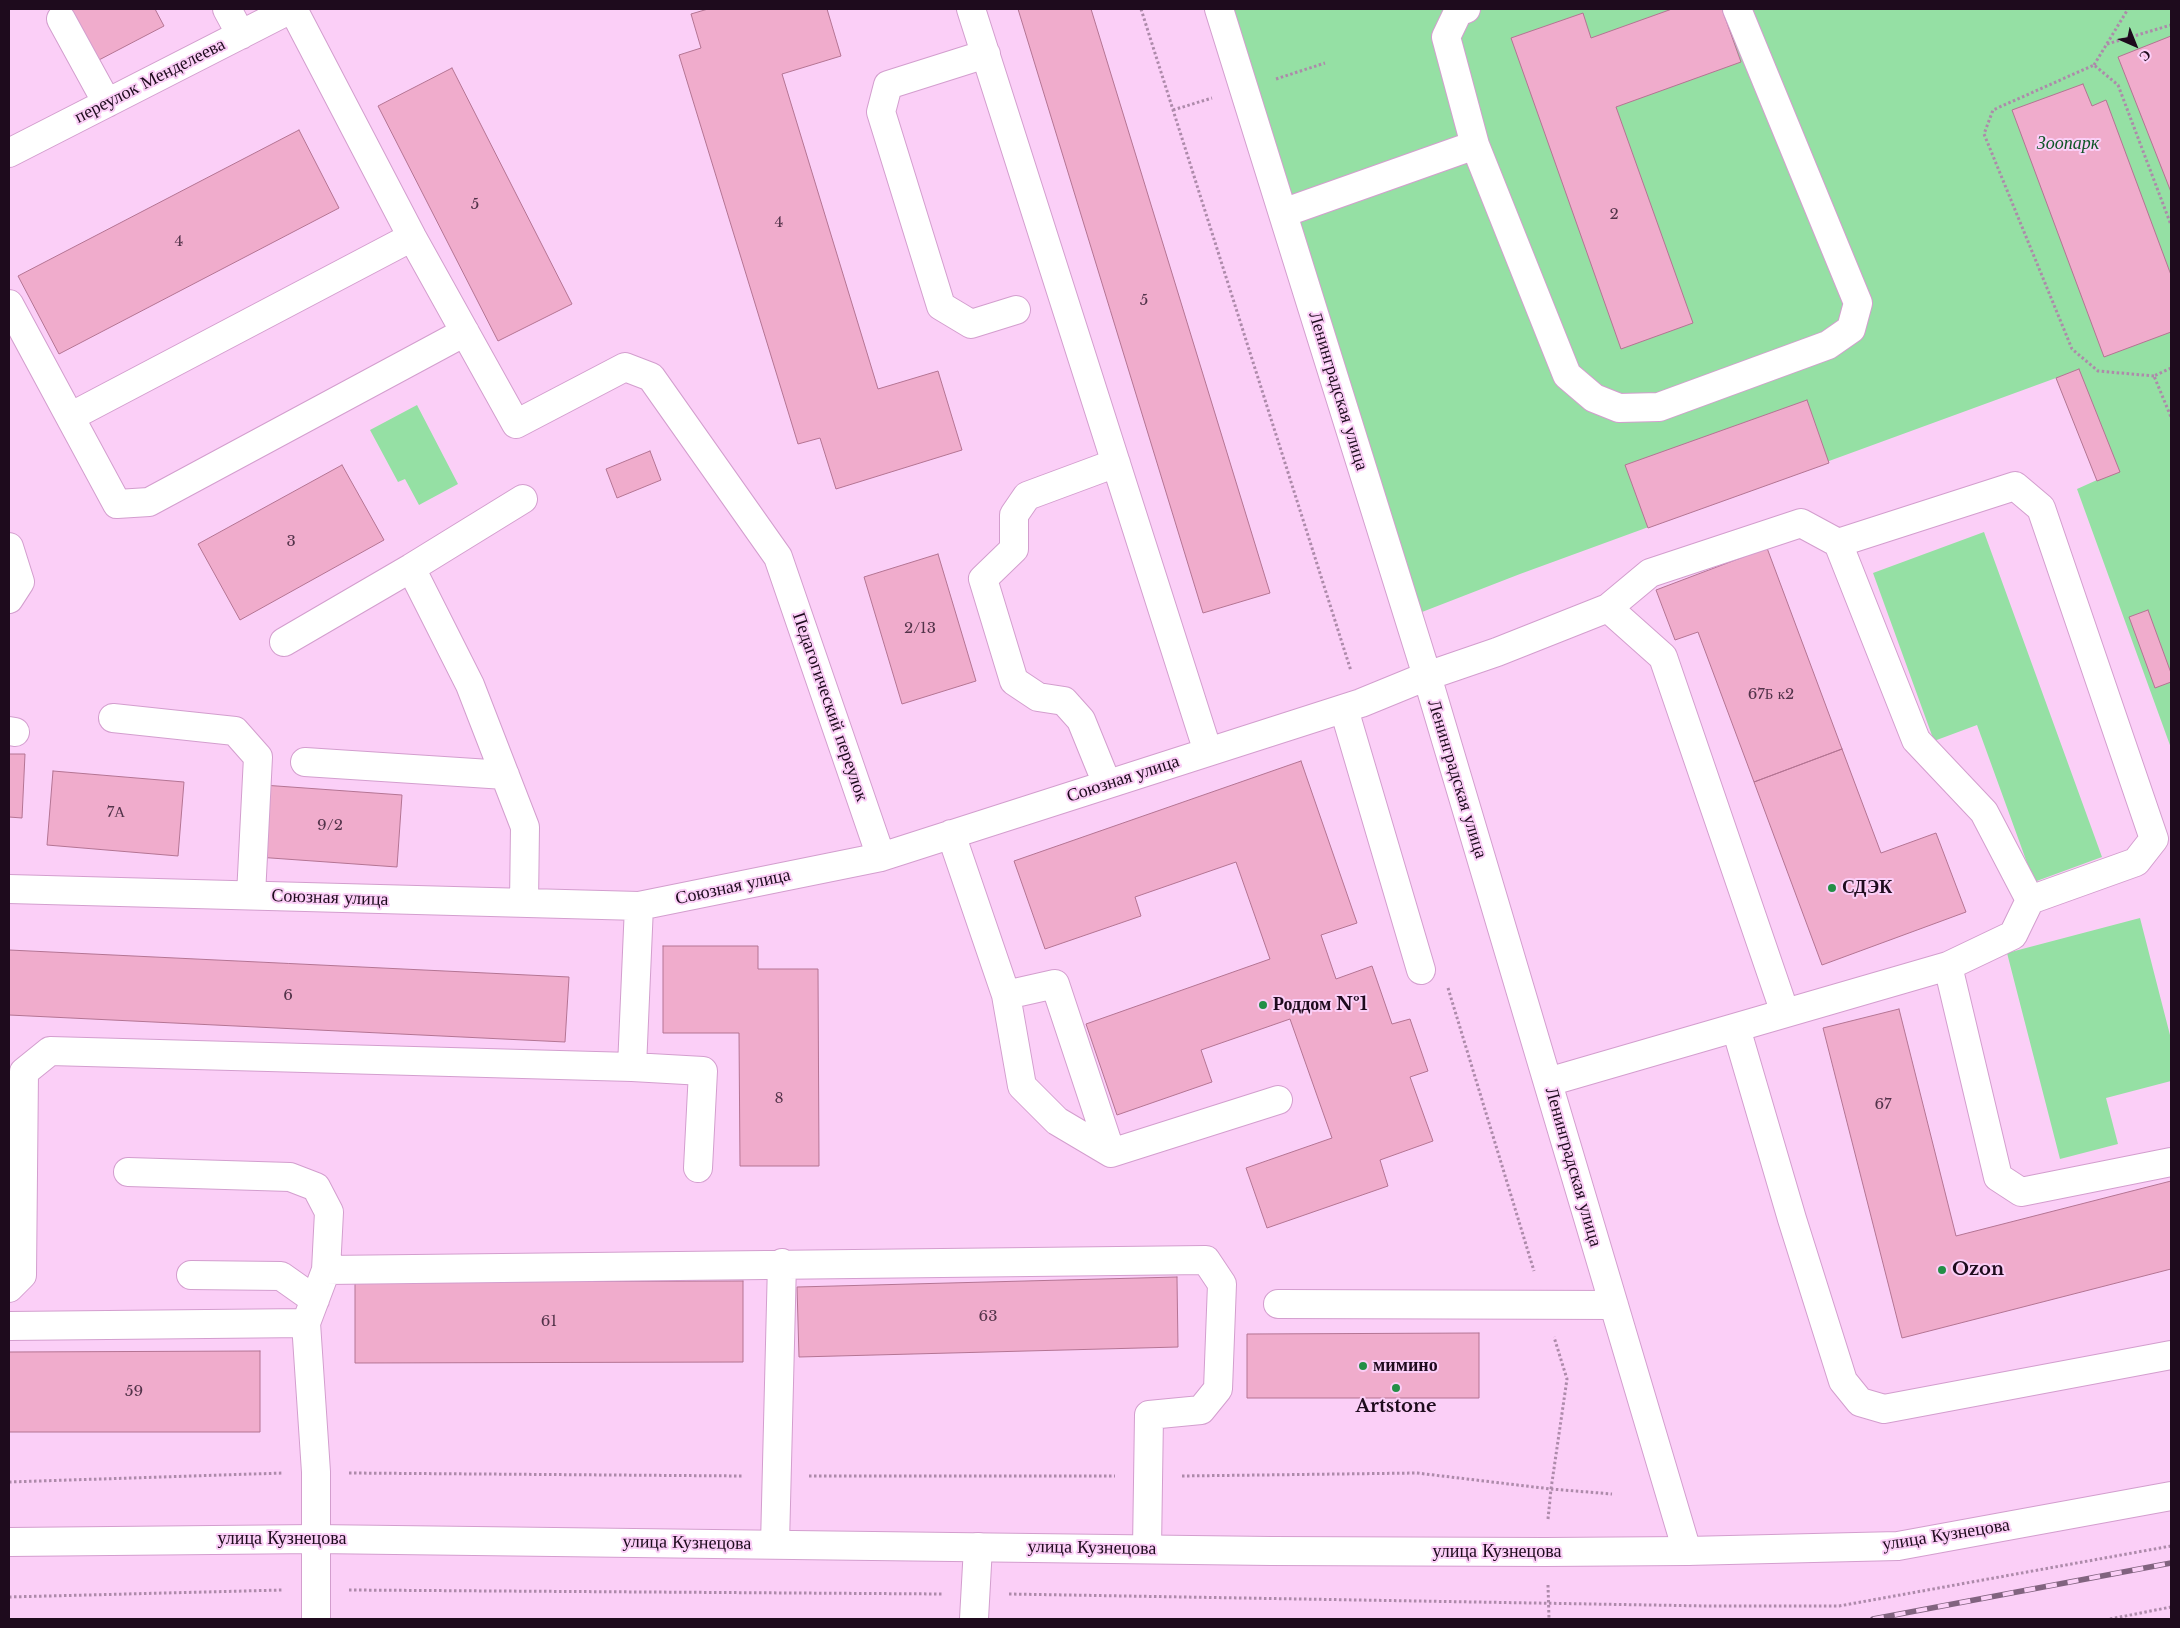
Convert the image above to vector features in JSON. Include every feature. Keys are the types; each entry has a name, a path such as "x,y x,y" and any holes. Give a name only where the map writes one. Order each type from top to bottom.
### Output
{"street":[{"path":"227,9 241,35"},
{"path":"9,304 116,504 149,502 465,332 412,237 292,9"},
{"name":"переулок Менделеева","path":"9,153 292,9"},
{"path":"972,9 1208,752"},
{"name":"Ленинградская улица","path":"1219,9 1426,676 1687,1551"},
{"path":"1466,9 1458,12 1446,37 1475,145 1567,375 1594,398 1619,408 1659,407 1828,345 1851,329 1858,303 1737,9"},
{"path":"61,19 107,103"},
{"path":"986,54 888,86 880,112 941,306 971,324 1016,310"},
{"path":"1283,214 1475,145"},
{"path":"70,417 412,237"},
{"name":"Педагогический переулок","path":"465,332 516,424 625,366 651,377 778,557 881,856"},
{"path":"1107,784 1081,720 1064,701 1038,697 1014,681 983,579 1014,549 1014,514 1027,496 1116,463"},
{"path":"1548,1082 1948,966 2013,935 2030,900 2136,862 2154,839 2041,508 2015,486 1838,543 1916,740 1984,812 2030,900"},
{"path":"284,642 411,568 523,499"},
{"name":"Союзная улица","path":"9,889 640,906 881,856 1344,709 1426,676 1497,652 1608,608 1650,572 1802,523 1838,543"},
{"path":"9,547 20,582 9,599"},
{"path":"411,568 470,685 525,827 524,903"},
{"path":"1608,608 1662,657 1785,1013"},
{"path":"1344,709 1421,970"},
{"path":"113,718 235,731 258,757 251,895"},
{"path":"304,762 505,775"},
{"path":"951,834 1006,995 1022,1086 1057,1121 1111,1152 1278,1100"},
{"path":"632,1067 640,906"},
{"path":"1948,966 1998,1177 2021,1192 2171,1162"},
{"path":"1006,995 1055,984 1111,1152"},
{"path":"1736,1028 1792,1219 1843,1381 1860,1402 1884,1409 2171,1355"},
{"path":"9,1288 22,1275 24,1072 50,1051 632,1067 703,1071 698,1168"},
{"path":"128,1172 290,1177 316,1188 329,1212 326,1270 311,1312 316,1472 316,1619"},
{"path":"326,1270 782,1263 1206,1260 1222,1284 1218,1389 1201,1410 1149,1415 1148,1549"},
{"path":"775,1544 782,1263"},
{"path":"191,1275 281,1276 311,1312"},
{"path":"1278,1304 1614,1305"},
{"path":"9,1326 311,1312"},
{"name":"улица Кузнецова","path":"9,1542 315,1539 1148,1549 1535,1552 1687,1551 1898,1546 2171,1496"},
{"path":"975,1607 978,1547"}],"path":[{"path":"2128,9 2094,65 1993,110 1984,134 2072,349 2098,371 2154,376 2171,368"},
{"path":"2107,44 2171,25"},
{"path":"2094,65 2118,86 2171,225"},
{"path":"2154,376 2171,417"},
{"path":"9,1596 316,1590 975,1607 1839,1606 2171,1546"},
{"path":"2110,1619 2171,1607"}],"green space":[{"name":"Зоопарк","path":"1214,9 2171,9 2171,748 2077,489 2097,480 2056,378 1520,574 1404,619"},
{"path":"417,405 458,484 419,505 405,479 398,482 370,430"},
{"path":"1984,532 2102,857 2034,882 1977,725 1934,741 1873,573"},
{"path":"2140,918 2171,1039 2171,1081 2106,1098 2118,1144 2060,1159 2007,953"}],"building":[{"path":"70,9 155,9 164,26 97,61"},
{"path":"708,9 827,9 841,56 782,74 878,389 938,371 962,450 836,489 820,438 798,444 679,55 701,48 691,14"},
{"path":"1018,9 1091,9 1270,593 1203,613"},
{"path":"1672,9 1722,9 1741,62 1616,107 1693,323 1621,349 1511,38 1583,13 1591,38"},
{"path":"2171,36 2171,192 2118,57"},
{"path":"452,68 572,304 498,341 378,106"},
{"path":"2083,84 2092,106 2106,100 2171,275 2171,332 2104,357 2012,110"},
{"path":"299,130 339,208 59,354 18,276"},
{"path":"2079,369 2120,472 2097,481 2056,378"},
{"path":"1807,400 1829,463 1648,528 1625,465"},
{"path":"650,451 661,480 617,498 606,469"},
{"path":"342,465 384,540 240,620 198,544"},
{"path":"1767,548 1842,749 1754,782 1698,632 1675,640 1656,590"},
{"path":"938,554 976,681 902,704 864,577"},
{"path":"2148,610 2171,673 2171,682 2155,688 2129,617"},
{"path":"1842,749 1881,853 1936,833 1966,912 1822,965 1754,782"},
{"path":"9,754 25,754 22,818 9,817"},
{"name":"Роддом №1","path":"1301,761 1357,923 1321,935 1336,979 1372,966 1392,1024 1410,1019 1428,1071 1410,1077 1433,1141 1380,1160 1388,1186 1267,1228 1246,1168 1332,1138 1290,1019 1201,1050 1212,1082 1117,1115 1086,1024 1270,959 1236,862 1135,897 1141,916 1045,949 1014,861"},
{"path":"53,771 184,782 178,856 47,845"},
{"path":"263,785 402,795 397,867 257,857"},
{"path":"663,946 758,946 758,969 818,969 819,1166 740,1166 739,1033 663,1033"},
{"path":"9,950 569,977 565,1042 9,1015"},
{"path":"1899,1009 1956,1236 2171,1181 2171,1269 1902,1338 1823,1028"},
{"path":"1177,1277 1178,1347 799,1357 797,1287"},
{"path":"743,1281 743,1362 355,1363 355,1282"},
{"name":"мимино","path":"1479,1333 1479,1398 1247,1398 1247,1334"},
{"path":"260,1351 260,1432 9,1432 9,1352"}],"railway":[{"path":"1873,1619 2171,1563"}],"place":[{"name":"СДЭК","path":"1832,888"},
{"name":"Роддом №1","path":"1263,1005"},
{"name":"Ozon","path":"1942,1270"},
{"name":"мимино","path":"1363,1366"},
{"name":"Artstone","path":"1396,1388"}]}
